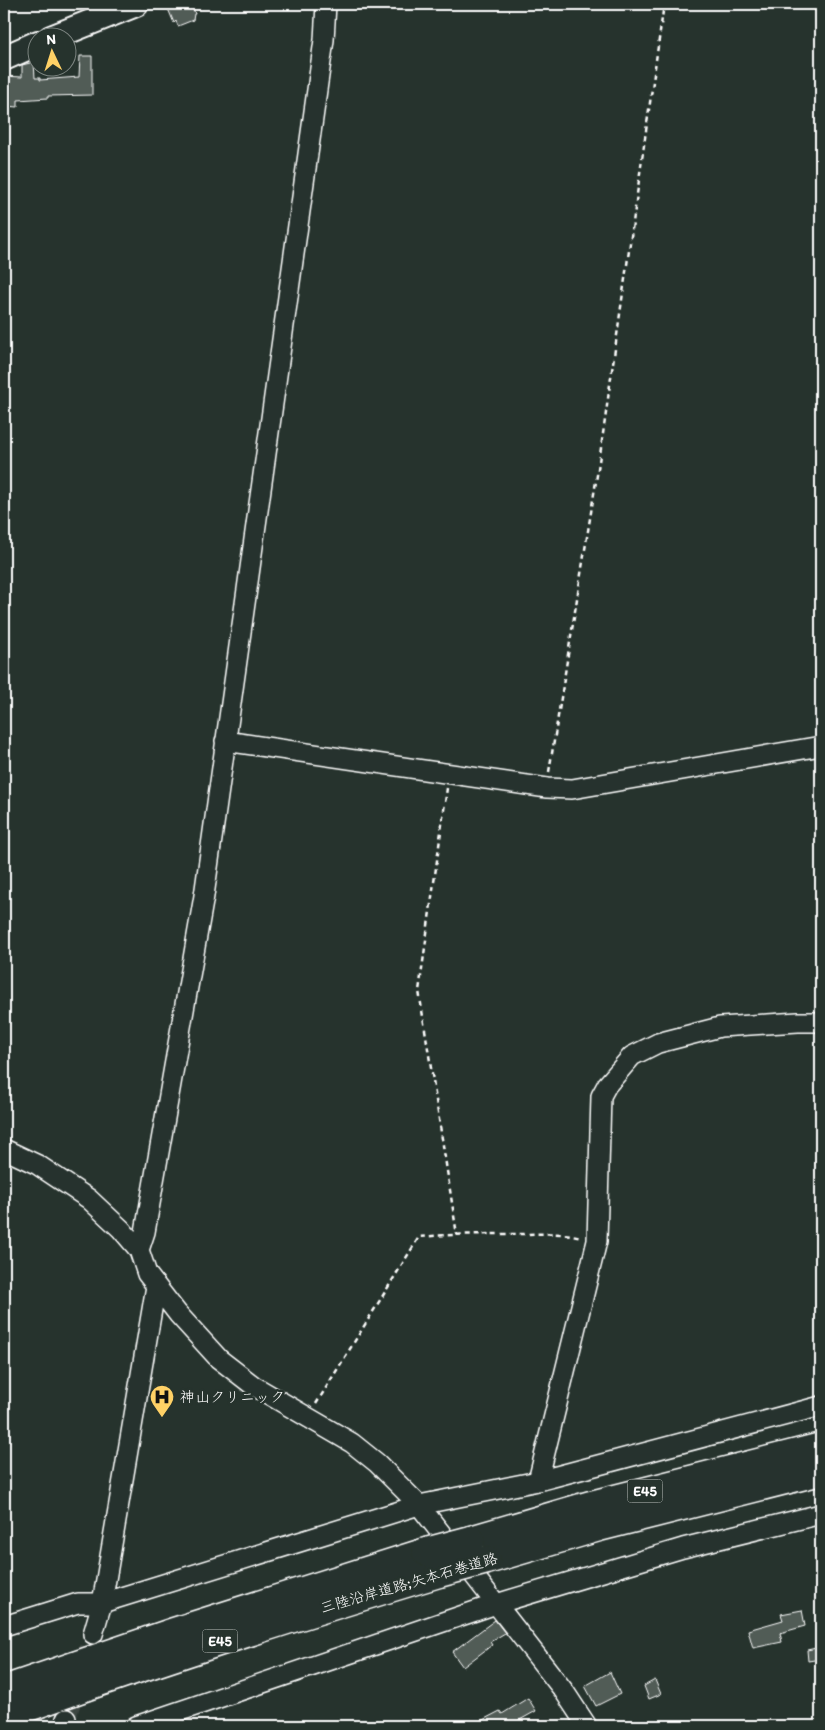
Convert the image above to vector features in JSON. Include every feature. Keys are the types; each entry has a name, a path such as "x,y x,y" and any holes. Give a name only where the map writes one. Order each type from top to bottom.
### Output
{"highway":[{"path":"712,1474 821,1439"},
{"name":"三陸沿岸道路;矢本石巻道路","path":"479,1550 591,1505 821,1447"},
{"name":"三陸沿岸道路;矢本石巻道路","path":"4,1690 192,1626 479,1550 627,1520 821,1471"},
{"name":"三陸沿岸道路;矢本石巻道路","path":"4,1716 184,1653 314,1611 432,1563"}],"main road":[{"path":"76,28 136,4"},
{"path":"4,58 28,47"}],"street":[{"path":"139,1250 145,1232 204,896 324,40 326,4"},
{"path":"225,741 546,788 572,789 821,746"},
{"path":"538,1481 597,1241 601,1096 607,1085 632,1056 658,1043 720,1027 821,1022"},
{"path":"4,1149 38,1165 89,1199 121,1229 139,1250 147,1274 156,1286 178,1314 219,1359 254,1386 352,1444 371,1458 419,1505 564,1691 587,1726"},
{"path":"93,1634 102,1603 156,1286"},
{"path":"4,1626 78,1603 102,1603 419,1505 538,1481 821,1406"},
{"path":"136,1726 496,1604 683,1548 821,1514"}],"path":[{"path":"546,788 598,469 664,4"},
{"path":"449,774 420,991 457,1235"},
{"path":"307,1418 419,1237 572,1234 597,1241"}],"building":[{"path":"166,4 192,4 195,14 193,20 178,26 176,21 174,23"},
{"path":"80,56 92,56 92,95 48,96 48,98 18,100 18,107 4,106 4,76 22,77 22,65 28,64 28,78 40,78 40,80 79,77"},
{"path":"802,1610 805,1626 780,1633 782,1642 753,1648 748,1630 783,1620 781,1614"},
{"path":"495,1620 505,1633 490,1642 492,1645 463,1667 452,1652"},
{"path":"821,1647 821,1659 808,1661 807,1650"},
{"path":"610,1672 620,1694 596,1706 585,1686"},
{"path":"655,1680 661,1694 649,1699 644,1686"},
{"path":"528,1698 536,1711 509,1726 471,1726 500,1711 502,1714"}],"tunnel":[{"path":"66,1719 93,1634"}],"place":[{"name":"神山クリニック","path":"162,1418"}]}
